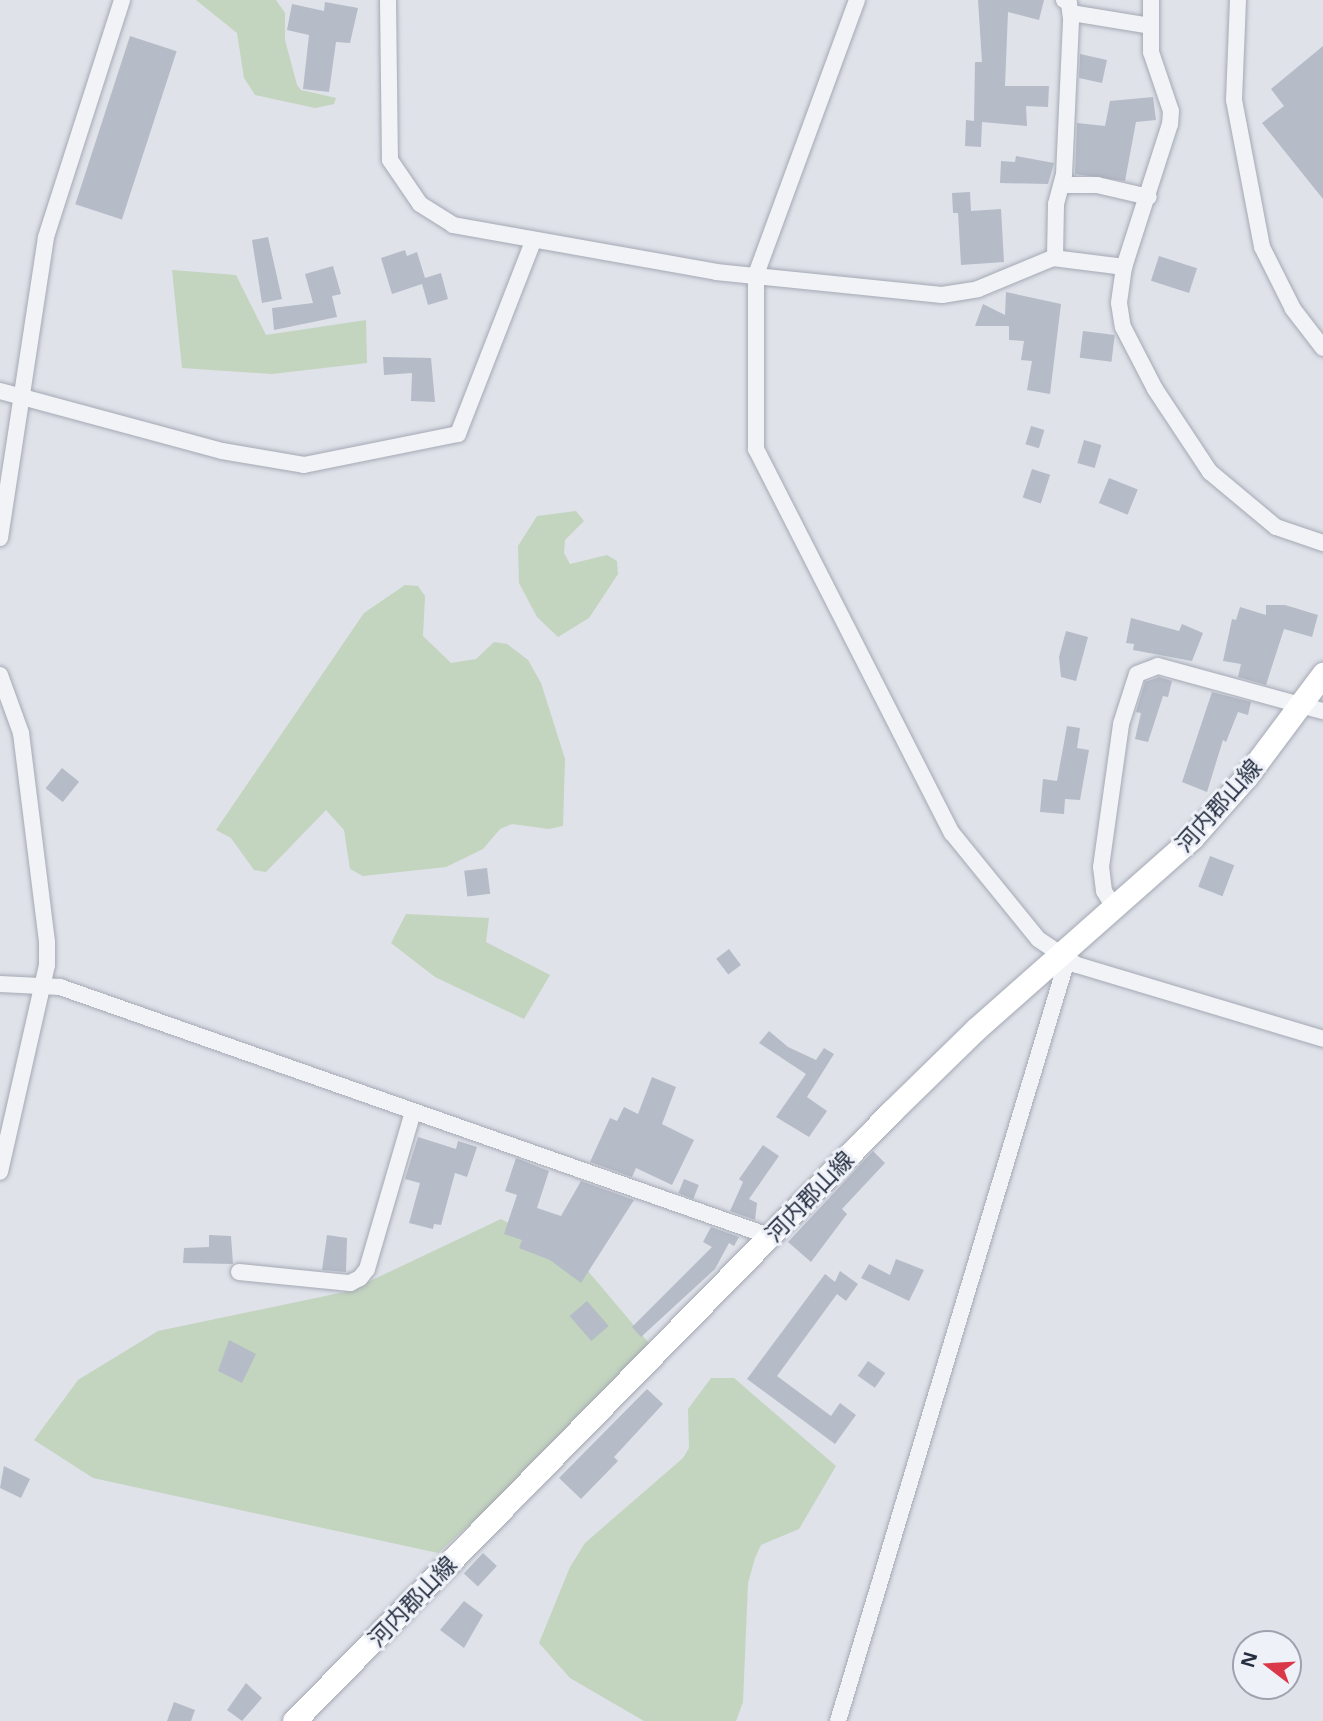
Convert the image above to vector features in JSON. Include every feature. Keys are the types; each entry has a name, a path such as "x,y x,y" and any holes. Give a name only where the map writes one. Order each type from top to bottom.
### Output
{"main road":[{"name":"河内郡山線","path":"294,1721 976,1029 1063,958 1114,907 1192,838 1300,707 1323,674"}],"street":[{"path":"0,538 46,237 122,0"},
{"path":"388,0 387,146 405,187 420,204 453,225 533,242 756,275 942,295 978,289 1055,257 1124,267"},
{"path":"857,0 756,275 756,449 952,833 1038,939 1063,958 1323,1038"},
{"path":"1151,0 1151,52 1171,111 1149,197 1124,267 1119,303 1127,338 1210,472 1276,527 1323,543"},
{"path":"1238,0 1234,100 1262,247 1293,309 1323,348"},
{"path":"1055,257 1056,204 1062,184 1067,6 1150,26"},
{"path":"1062,184 1097,185 1149,197"},
{"path":"0,391 222,451 304,465 319,466 458,434 533,242"},
{"path":"1114,907 1104,891 1101,867 1121,724 1137,674 1158,666 1300,707 1323,711"},
{"path":"0,675 21,733 35,820 47,942 42,983 0,1172"},
{"path":"838,1721 1063,958"},
{"path":"0,984 42,983 769,1237"},
{"path":"239,1272 349,1283 360,1278 367,1269 413,1112"}],"green space":[{"path":"196,0 276,0 285,13 285,40 297,85 301,90 336,98 334,104 315,108 255,95 244,78 237,33"},
{"path":"172,270 236,275 266,335 366,320 367,363 272,374 182,368"},
{"path":"576,511 584,521 565,540 564,553 570,564 607,555 617,561 618,574 589,618 558,637 537,617 519,583 518,546 537,516"},
{"path":"405,585 418,586 425,596 423,636 451,663 476,659 494,642 507,644 528,660 541,683 565,759 563,826 549,829 512,824 500,829 483,849 446,867 363,876 350,869 344,830 326,810 266,872 254,870 231,838 216,830 364,613"},
{"path":"406,914 489,918 486,942 550,975 524,1019 435,977 391,943"},
{"path":"501,1219 582,1264 659,1355 438,1553 93,1478 34,1440 78,1380 158,1331 349,1291"},
{"path":"711,1378 734,1378 836,1466 799,1529 761,1545 755,1558 748,1583 743,1702 736,1721 644,1721 570,1678 539,1643 570,1567 585,1543 683,1458 689,1448 688,1409"}],"building":[{"path":"978,0 1044,0 1039,20 1008,12 1005,86 1049,86 1048,107 1026,106 1027,126 982,122 981,147 965,146 966,120 974,121 975,62 982,62"},
{"path":"325,2 358,8 350,43 336,42 329,92 303,89 309,35 287,30 292,4 324,11"},
{"path":"130,36 177,51 122,219 75,204"},
{"path":"1323,46 1323,199 1262,123 1284,106 1271,89"},
{"path":"1080,54 1107,60 1102,83 1079,78"},
{"path":"1153,97 1156,120 1136,122 1125,181 1075,174 1077,123 1105,126 1110,101"},
{"path":"1016,156 1054,163 1048,184 1000,183 1001,161 1015,162"},
{"path":"970,192 971,211 1001,209 1004,262 961,265 958,213 953,213 952,193"},
{"path":"268,237 282,299 262,303 252,240"},
{"path":"405,250 407,256 417,252 425,278 441,273 448,299 428,305 422,284 392,294 381,258"},
{"path":"1159,256 1197,268 1189,293 1151,281"},
{"path":"333,266 341,294 332,296 337,317 274,330 272,308 313,303 305,274"},
{"path":"1006,292 1061,304 1050,394 1027,390 1032,361 1021,360 1024,341 1009,340 1009,326 975,326 983,304 1005,315"},
{"path":"1083,331 1115,335 1111,362 1080,358"},
{"path":"383,357 431,358 435,402 411,401 412,373 384,375"},
{"path":"1031,426 1044,430 1039,448 1025,444"},
{"path":"1084,440 1101,445 1095,468 1077,463"},
{"path":"1032,469 1050,475 1041,503 1023,498"},
{"path":"1109,478 1138,490 1128,515 1099,503"},
{"path":"1266,605 1285,605 1318,615 1312,637 1284,629 1266,685 1238,677 1241,664 1223,661 1232,619 1236,620 1240,607 1266,615"},
{"path":"1131,618 1179,631 1182,624 1203,633 1192,661 1133,650 1134,644 1126,643"},
{"path":"1066,631 1088,637 1076,681 1061,677 1059,657"},
{"path":"1159,677 1172,681 1168,697 1163,696 1148,742 1135,739 1141,713 1136,712 1145,682"},
{"path":"1212,692 1251,702 1248,715 1238,712 1226,742 1223,740 1207,792 1182,782"},
{"path":"1067,726 1080,728 1077,748 1089,750 1080,800 1065,799 1064,814 1040,812 1043,779 1057,781"},
{"path":"62,768 79,782 63,802 46,788"},
{"path":"1210,856 1234,865 1222,896 1198,887"},
{"path":"487,868 490,894 467,897 464,871"},
{"path":"729,949 741,965 728,975 716,959"},
{"path":"769,1031 788,1047 816,1060 824,1048 834,1054 807,1097 827,1111 809,1137 776,1117 806,1074 759,1043"},
{"path":"652,1077 676,1087 662,1124 694,1140 672,1185 636,1168 632,1177 590,1162 610,1118 617,1121 624,1107 638,1114"},
{"path":"418,1137 456,1149 458,1141 477,1147 467,1177 455,1173 441,1225 434,1224 433,1229 409,1223 420,1183 405,1179"},
{"path":"763,1145 779,1156 749,1199 757,1203 755,1220 730,1211 743,1182 739,1179"},
{"path":"873,1151 885,1163 842,1209 847,1214 811,1262 788,1242"},
{"path":"516,1158 549,1171 537,1208 561,1216 581,1181 634,1200 581,1283 550,1260 519,1248 522,1240 504,1234 517,1195 505,1191"},
{"path":"684,1179 699,1185 693,1199 678,1193"},
{"path":"711,1227 739,1237 734,1246 729,1243 715,1269 641,1337 632,1327 712,1247 703,1242"},
{"path":"209,1235 231,1236 233,1264 183,1263 184,1248 209,1247"},
{"path":"327,1235 347,1238 346,1272 322,1270"},
{"path":"896,1259 924,1270 909,1301 861,1278 869,1264 890,1275"},
{"path":"840,1271 858,1284 846,1301 837,1294 777,1376 831,1416 840,1403 856,1415 835,1444 747,1379 825,1274 835,1282"},
{"path":"587,1301 609,1326 591,1341 570,1316"},
{"path":"229,1340 256,1354 242,1383 218,1371"},
{"path":"868,1361 885,1373 875,1388 858,1376"},
{"path":"647,1389 663,1404 614,1457 618,1461 581,1499 559,1478"},
{"path":"4,1466 30,1479 21,1498 0,1488"},
{"path":"483,1553 497,1566 478,1586 464,1573"},
{"path":"464,1601 483,1615 464,1648 440,1630"},
{"path":"246,1683 262,1698 242,1721 227,1710"},
{"path":"174,1702 195,1710 191,1721 167,1721"}]}
